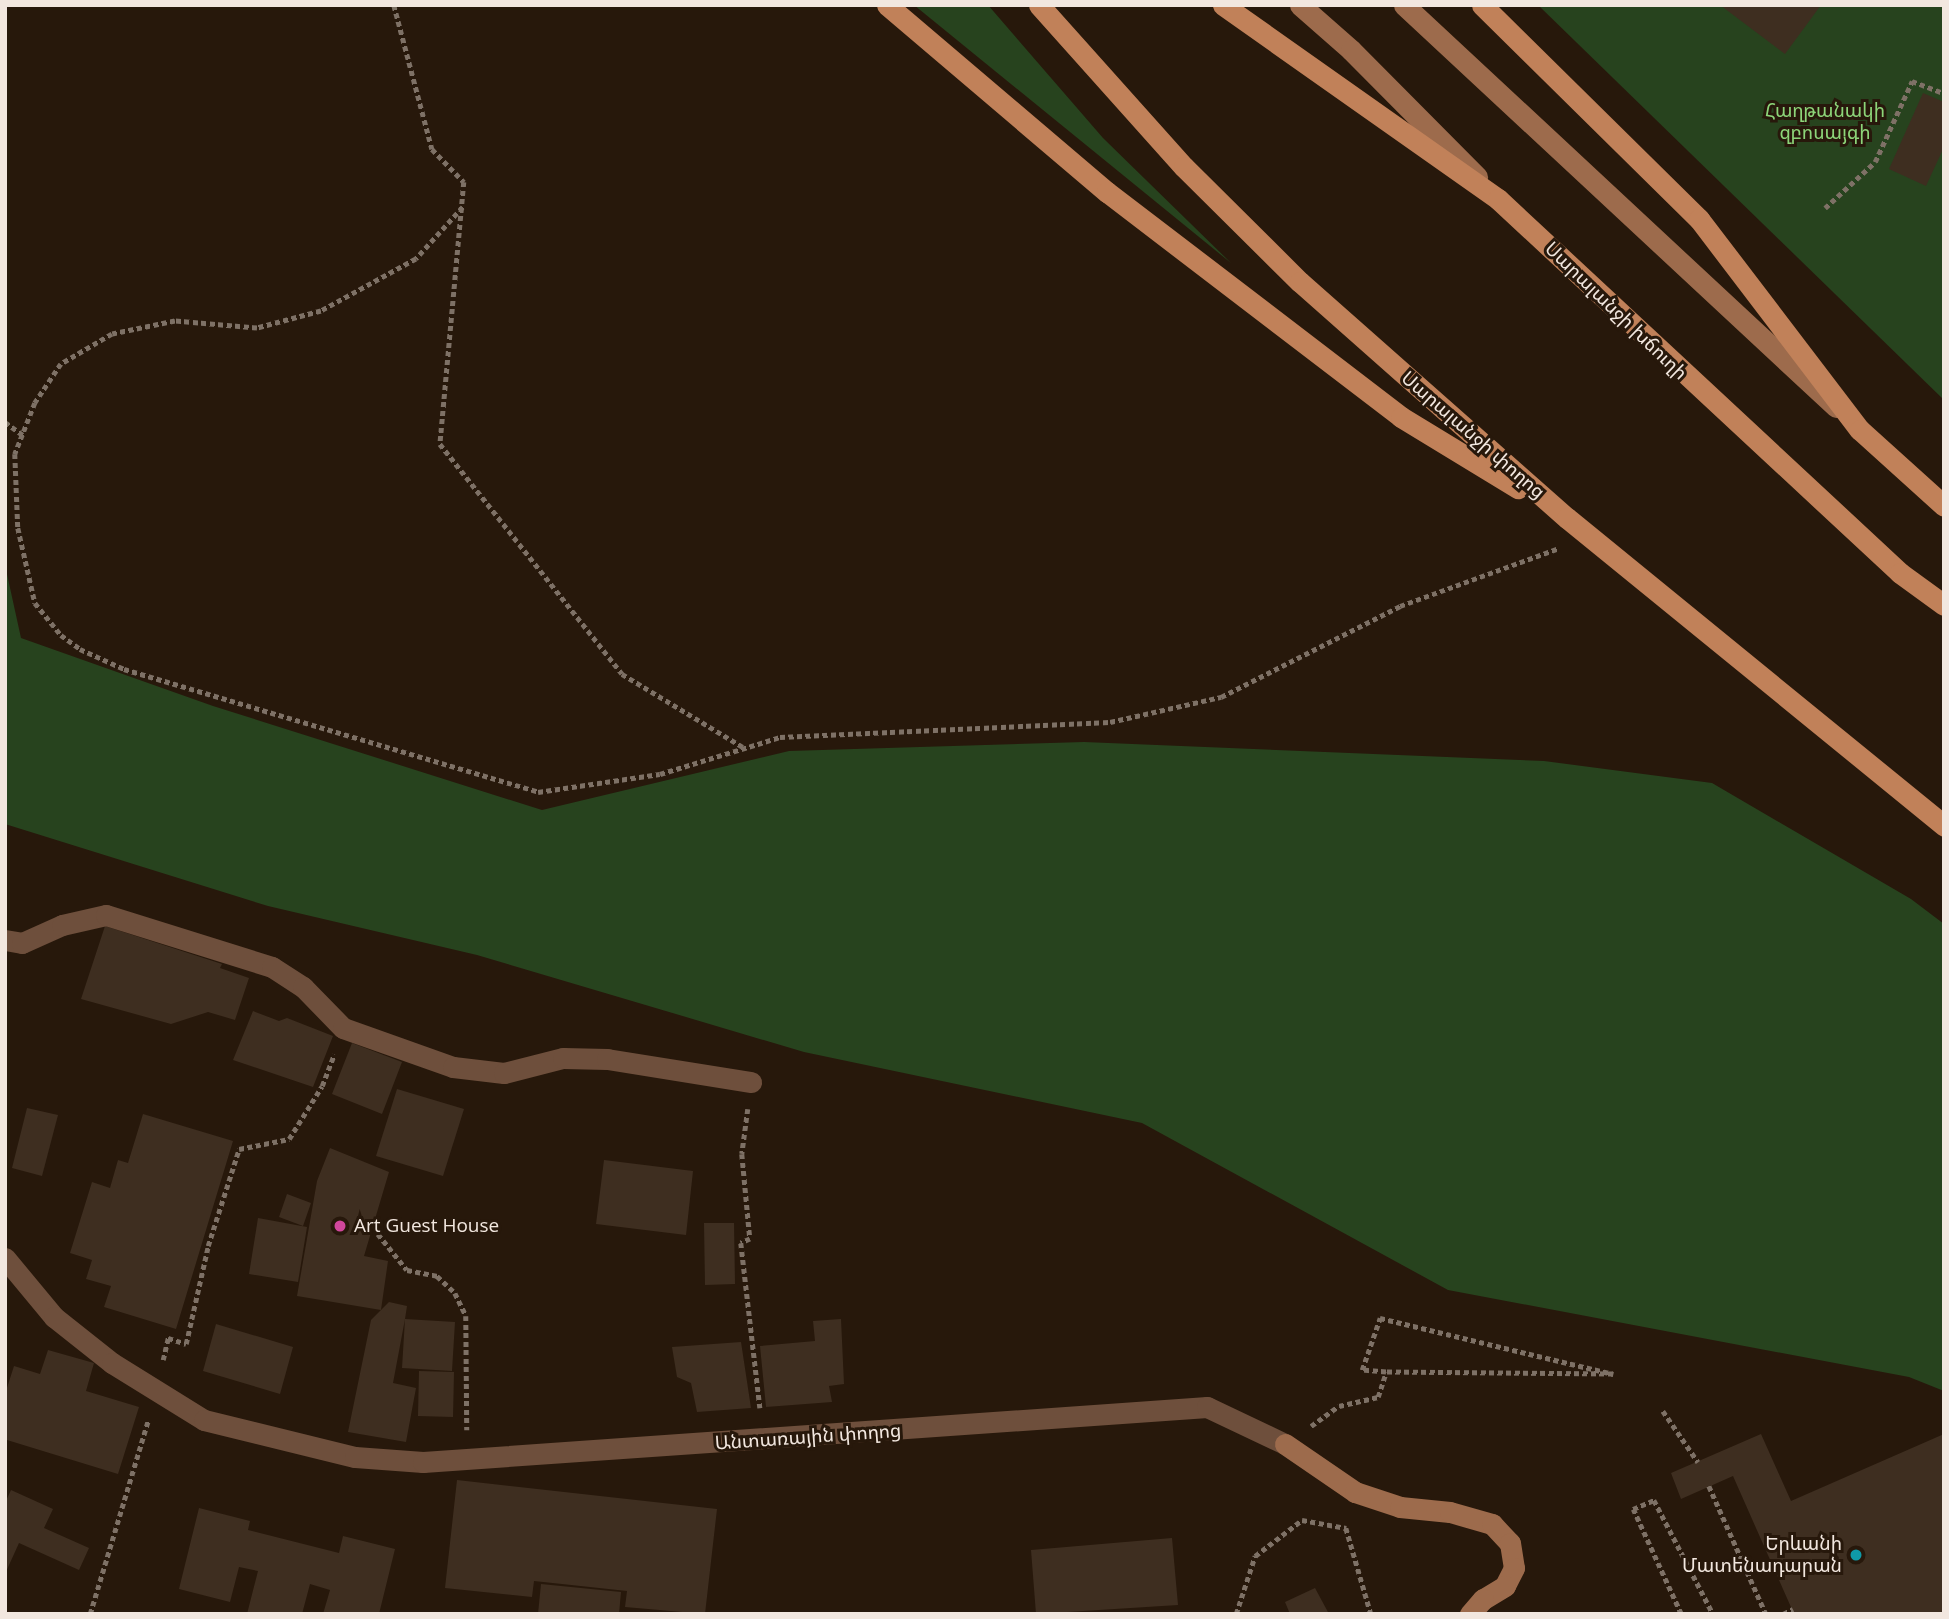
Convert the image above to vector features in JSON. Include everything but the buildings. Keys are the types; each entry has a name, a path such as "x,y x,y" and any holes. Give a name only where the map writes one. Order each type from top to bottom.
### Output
{"main road":[{"path":"887,5 1107,192 1401,417 1567,518"},
{"name":"Սարալանջի փողոց","path":"1039,5 1184,167 1300,282 1567,518 1944,826"},
{"path":"1223,5 1498,199"},
{"name":"Սարալանջի խճուղի","path":"1300,5 1352,50 1498,199 1890,564 1944,605"},
{"path":"1404,5 1944,506"},
{"path":"1482,5 1699,219 1860,430"},
{"name":"Անտառային փողոց","path":"1285,1444 1354,1492 1400,1507 1450,1512 1492,1524 1510,1543 1514,1568 1505,1586 1483,1599 1470,1614"}],"street":[{"path":"5,940 23,943 62,925 106,915 272,967 303,987 343,1028 403,1053 465,1068 504,1073 564,1058 607,1059 751,1082"},
{"name":"Անտառային փողոց","path":"5,1258 28,1289 64,1325 153,1401 224,1428 355,1457 423,1462 1207,1407 1285,1444"},
{"name":"Անտառային փողոց","path":"5,1281 28,1289"}],"path":[{"path":"394,5 432,149 464,182 440,444 622,674 744,748"},
{"path":"1825,208 1875,162 1912,81 1944,93"},
{"path":"463,207 416,259 321,311 257,328 175,321 112,334 61,364 36,403 15,454 18,528 35,603 61,635 80,649 124,669 538,792 660,774 780,737 1110,722 1221,697 1400,607 1589,536"},
{"path":"5,422 23,435"},
{"path":"90,1614 169,1338 186,1344 208,1247 239,1149 289,1139 321,1086 343,1028"},
{"path":"751,1082 742,1154 750,1239 741,1243 764,1440"},
{"path":"378,1234 407,1269 437,1276 454,1293 466,1315 467,1409"},
{"path":"1380,1318 1613,1374 1386,1372 1362,1370 1380,1318"},
{"path":"1339,1406 1378,1397 1386,1372"},
{"path":"1663,1411 1698,1462"},
{"path":"1709,1486 1766,1614"},
{"path":"1681,1614 1633,1509 1654,1500 1713,1614"},
{"path":"1237,1614 1255,1556 1302,1520 1346,1528 1371,1614"},
{"path":"1783,1614 1793,1609"}],"green space":[{"path":"914,5 988,5 1103,138 1231,263"},
{"name":"Հաղթանակի զբոսայգի","path":"1538,5 1944,5 1944,400"},
{"path":"5,565 21,638 213,706 542,810 789,751 1084,742 1544,761 1712,783 1911,899 1944,924 1944,1391 1909,1377 1448,1290 1142,1123 804,1052 477,955 268,906 5,824"}],"place":[{"name":"Art Guest House","path":"340,1226"},
{"name":"Երևանի Մատենադարան","path":"1856,1555"}]}
